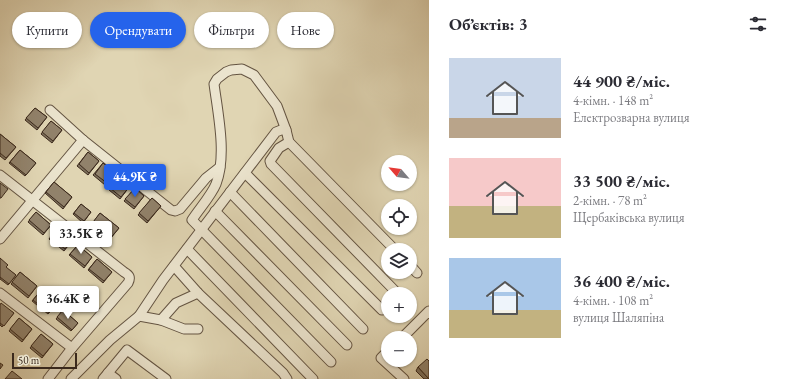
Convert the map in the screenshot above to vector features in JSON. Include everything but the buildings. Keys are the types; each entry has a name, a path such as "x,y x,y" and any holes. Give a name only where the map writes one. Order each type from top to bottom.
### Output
{"street":[{"path":"331,362 192,220 216,184 220,168 221,141 214,84 217,79 231,70 242,70 254,75 277,106 289,142 388,243"},
{"path":"50,110 83,140 171,210 175,211 180,209 206,178 220,168"},
{"path":"71,379 110,340 139,316 174,266 276,132 286,130"},
{"path":"0,239 83,140"},
{"path":"289,142 279,148 272,156 270,161 271,164 391,287"},
{"path":"244,173 381,309"},
{"path":"0,176 129,275 130,279 48,379"},
{"path":"230,192 363,329"},
{"path":"215,211 347,345"},
{"path":"187,249 313,379"},
{"path":"174,266 198,293 283,372 287,379"},
{"path":"0,293 72,348"},
{"path":"161,320 176,303 198,293"},
{"path":"409,331 429,311"},
{"path":"139,316 161,320 184,329 198,329"},
{"path":"116,379 105,376 127,350 166,379"},
{"path":"395,367 404,379"}]}
